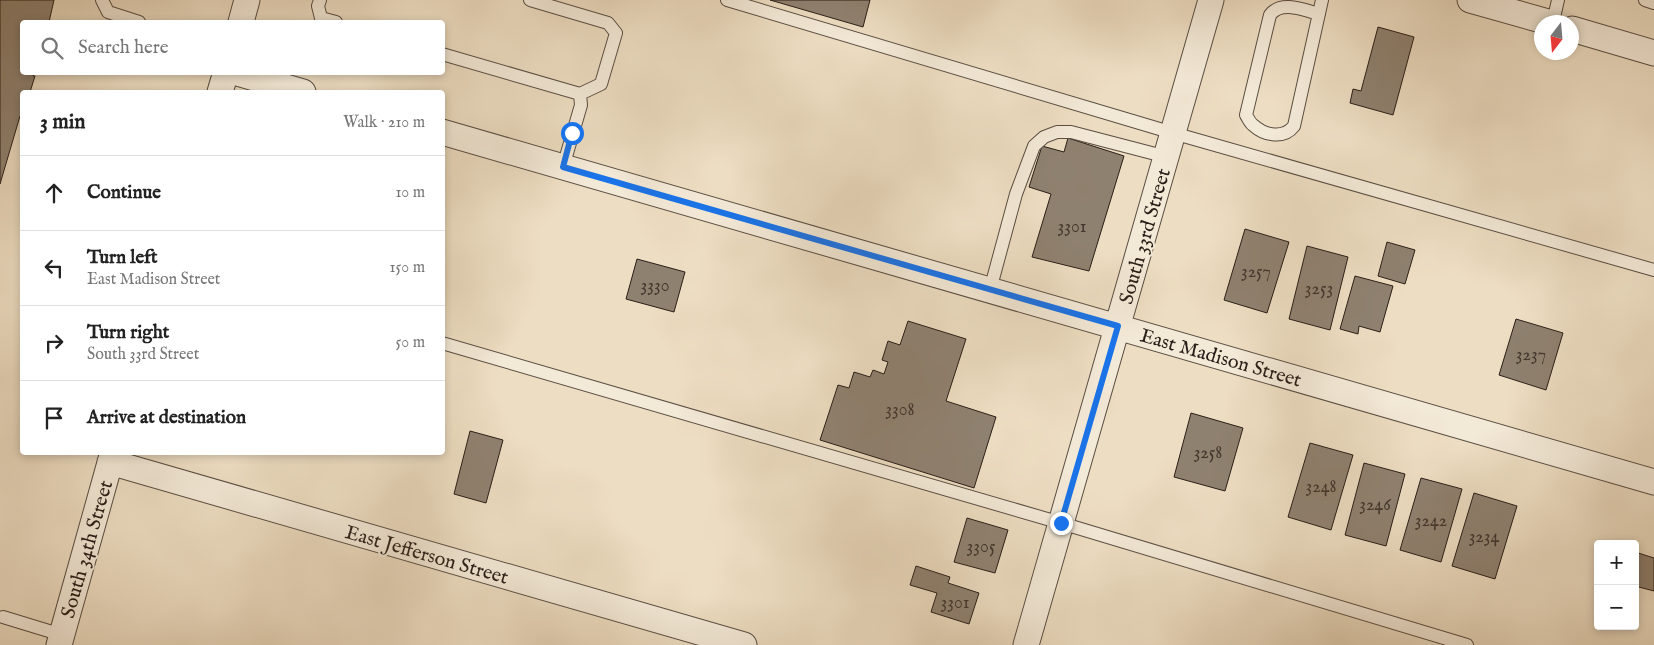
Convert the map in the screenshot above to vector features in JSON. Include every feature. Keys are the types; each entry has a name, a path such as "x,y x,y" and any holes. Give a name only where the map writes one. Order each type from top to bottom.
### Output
{"street":[{"path":"242,20 247,0"},
{"name":"South 33rd Street","path":"1026,645 1211,0"},
{"path":"1470,0 1534,18"},
{"path":"1579,31 1654,53"},
{"path":"221,90 225,75"},
{"path":"244,75 296,90"},
{"name":"East Madison Street","path":"445,133 1654,482"},
{"name":"South 34th Street","path":"60,640 112,457"},
{"name":"East Jefferson Street","path":"112,457 744,645"}],"lane":[{"path":"102,0 108,12 132,20"},
{"path":"320,0 318,6 321,18 328,20"},
{"path":"445,55 580,94 601,84 616,33 608,23 530,0"},
{"path":"727,0 1170,145 1654,270"},
{"path":"1319,14 1282,7 1274,10 1270,15 1246,115 1252,125 1264,132 1282,135 1290,131 1294,126 1319,14 1322,0"},
{"path":"1555,15 1558,0"},
{"path":"1645,0 1654,3"},
{"path":"563,167 581,105 580,94"},
{"path":"990,290 1016,194 1034,146 1044,137 1057,132 1070,132 1170,145"},
{"path":"445,344 1061,523 1467,645"},
{"path":"4,617 60,640"}],"building":[{"path":"0,0 54,0 49,20 20,20 20,75 35,76 31,90 20,90 20,116 0,184"},
{"path":"770,0 870,0 863,27"},
{"path":"1378,27 1414,37 1393,115 1350,103 1353,89 1361,91"},
{"path":"1068,138 1124,156 1089,271 1032,257 1051,194 1029,187 1042,146 1064,152"},
{"path":"1245,229 1289,242 1267,313 1224,300"},
{"path":"1387,242 1415,250 1405,284 1378,276"},
{"path":"1307,246 1348,257 1330,330 1289,319"},
{"path":"637,259 685,272 674,312 626,299"},
{"path":"1355,276 1393,286 1380,332 1359,326 1358,334 1340,329"},
{"path":"1516,319 1563,333 1546,390 1499,375"},
{"path":"908,321 966,339 946,401 996,417 974,488 820,440 838,385 849,388 854,372 870,377 873,370 884,374 888,362 882,360 888,341 900,345"},
{"path":"1191,413 1243,428 1225,491 1174,477"},
{"path":"470,431 503,440 486,503 454,494"},
{"path":"1310,443 1353,455 1331,530 1288,517"},
{"path":"1364,463 1405,474 1386,546 1345,535"},
{"path":"1421,478 1462,489 1441,562 1400,550"},
{"path":"1474,493 1517,506 1495,579 1452,566"},
{"path":"967,518 1008,530 995,573 954,562"},
{"path":"1639,553 1654,558 1654,591 1639,587"},
{"path":"916,566 950,577 948,583 979,593 969,624 931,612 937,593 910,585"}],"route":[{"path":"572,133 563,167 1118,326 1061,523"}]}
